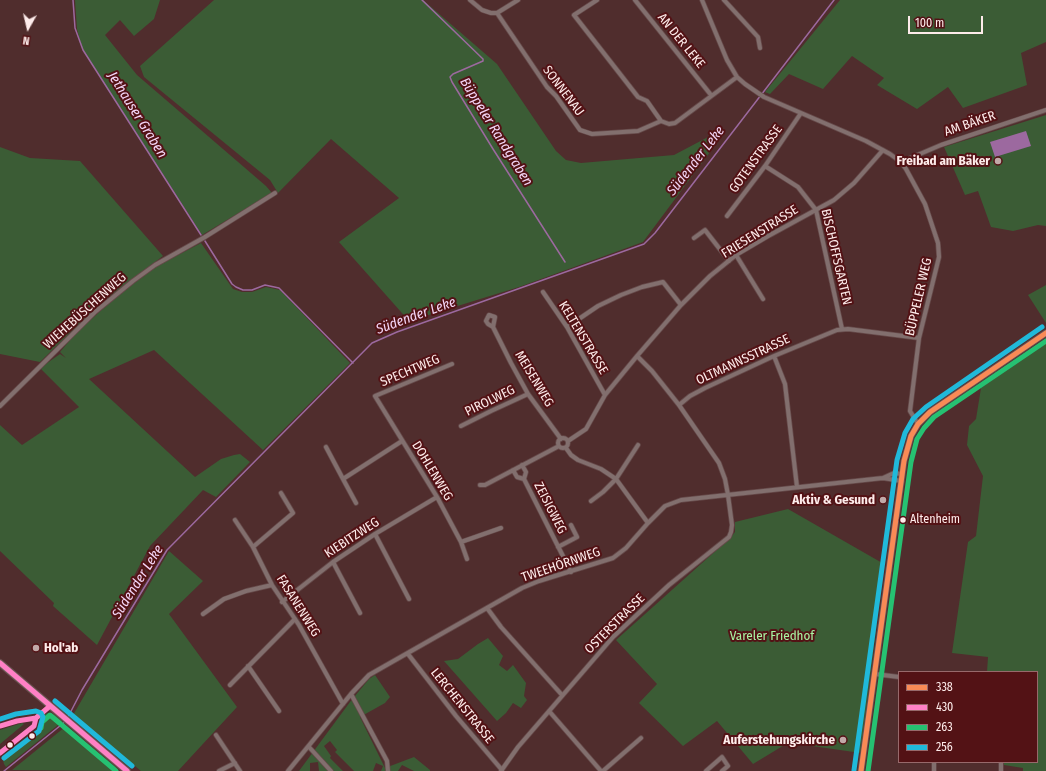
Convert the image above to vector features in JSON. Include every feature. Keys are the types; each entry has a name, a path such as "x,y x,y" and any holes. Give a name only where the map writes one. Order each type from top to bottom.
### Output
{"main road":[{"path":"861,771 902,474 908,444 923,417 1046,333"},
{"path":"0,663 127,771"}],"street":[{"path":"470,0 482,10 491,13 497,13 518,0"},
{"name":"AN DER LEKE","path":"635,0 712,95"},
{"path":"594,1 574,15 638,97 647,101 661,120 669,124 675,123 737,77 727,60 702,0"},
{"path":"724,0 758,37 760,48"},
{"name":"SONNENAU","path":"497,13 547,87 556,96 580,130 592,134 638,131 661,120"},
{"name":"BÜPPELER WEG","path":"737,77 765,98 883,150 901,162 925,204 938,243 939,257 919,338 910,411 918,424"},
{"name":"AM BÄKER","path":"901,162 941,145 1046,110"},
{"name":"GOTENSTRASSE","path":"727,216 765,166 801,113"},
{"name":"FRIESENSTRASSE","path":"568,441 586,429 605,395 681,305 710,276 736,255 770,234 834,200 854,183 883,150"},
{"name":"BISCHOFFSGARTEN","path":"765,166 798,187 816,210 842,329"},
{"name":"WIEHEBÜSCHENWEG","path":"0,406 95,312 133,281 155,265 275,193"},
{"path":"694,238 705,230 728,261"},
{"path":"736,255 763,299"},
{"path":"567,327 598,306 642,286 663,282 681,305"},
{"name":"KELTENSTRASSE","path":"543,292 567,327 605,395"},
{"name":"MEISENWEG","path":"493,327 528,394 561,439"},
{"name":"OLTMANNSSTRASSE","path":"679,406 698,391 830,332 842,329 919,338"},
{"path":"637,356 652,371 679,406 719,463 725,479 728,495"},
{"path":"774,356 785,384 797,487"},
{"name":"SPECHTWEG","path":"375,396 452,364"},
{"name":"PIROLWEG","path":"461,426 528,394"},
{"name":"DOHLENWEG","path":"375,396 437,497 461,542 467,559"},
{"path":"559,446 558,442 564,438 568,441 566,448"},
{"path":"343,479 402,440"},
{"path":"591,501 616,479 638,445"},
{"path":"480,486 485,485 559,446 566,448 571,455 578,460 601,469 616,479 648,523"},
{"path":"326,447 356,503"},
{"name":"ZEISIGWEG","path":"522,465 526,472 524,479 571,572"},
{"name":"ZEISIGWEG","path":"513,470 517,477 524,479"},
{"name":"TWEEHÖRNWEG","path":"883,478 894,473 902,474"},
{"name":"TWEEHÖRNWEG","path":"288,771 351,694 369,675 529,585 613,558 626,548 658,511 672,502 883,478 902,481"},
{"path":"253,547 293,513 281,493"},
{"name":"OSTERSTRASSE","path":"502,770 562,695 613,637 669,585 729,537 732,525 728,495"},
{"name":"KIEBITZWEG","path":"282,602 333,562 375,534 437,497"},
{"name":"FASANENWEG","path":"235,520 253,547 272,585 282,602 295,619 343,704"},
{"name":"ZEISIGWEG","path":"558,547 577,537 571,525"},
{"path":"461,542 501,528"},
{"path":"375,534 409,599"},
{"path":"333,562 360,613"},
{"path":"203,614 224,599 246,591 272,585"},
{"path":"487,608 501,627 562,695"},
{"path":"230,685 295,619"},
{"name":"LERCHENSTRASSE","path":"408,654 456,716 502,770"},
{"path":"248,666 279,712"},
{"path":"875,674 898,677"},
{"path":"351,694 388,761 388,771"},
{"path":"549,711 602,771 641,738"},
{"path":"216,735 240,771"},
{"path":"309,747 331,771"},
{"path":"706,771 722,757 728,766 722,771"},
{"path":"219,771 234,763"}],"green space":[{"path":"75,0 160,0 154,19 134,36 120,20 105,35 137,75 266,186 272,193 202,235 82,48 77,29"},
{"path":"214,0 423,0 497,64 556,151 566,160 581,163 674,155 710,136 716,144 643,242 519,287 409,321 339,242 399,198 331,139 278,193 270,180 144,77 140,66"},
{"path":"840,0 1046,0 1046,42 1021,53 1027,85 963,108 948,87 917,109 877,85 884,78 852,56 823,89 789,74 770,94 765,92"},
{"name":"Freibad am Bäker","path":"1046,115 1046,226 1038,225 1013,231 991,227 978,191 965,195 944,147"},
{"path":"0,147 30,158 80,161 163,256 101,303 40,362 0,354"},
{"path":"201,243 233,289 242,292 252,292 266,287 280,290 350,363 263,450 154,350 89,379 195,477 221,459 234,455 240,454 250,462 216,497 203,490 150,546 97,645 53,606 54,603 0,551 0,425 22,445 79,407 40,368 60,354 66,358 60,352 75,334 117,296 157,266"},
{"path":"1046,285 1046,323 1028,295"},
{"path":"1046,342 1046,771 1023,771 1023,768 1004,765 1004,763 1038,763 1038,671 987,671 988,657 952,653 968,542 976,536 983,476 967,445 969,426 976,419 981,388"},
{"name":"Vareler Friedhof","path":"788,509 884,564 861,753 791,743 786,744 753,764 717,721 683,746 639,703 657,684 616,640 730,538 735,532 735,522"},
{"path":"169,551 203,581 169,614 237,707 178,771 141,771 73,715"},
{"path":"488,638 503,656 499,665 507,671 513,665 526,683 524,696 527,700 521,708 513,703 506,713 497,721 444,661 458,659"},
{"path":"375,675 390,697 385,703 360,717 385,768 414,757 430,771 414,771 402,765 398,771 381,771 383,766 376,763 373,771 354,771 335,752 337,750 330,741 324,746 331,756 330,758 343,771 319,771 318,762 310,763 310,771 299,771 350,702 369,679"},
{"path":"49,713 55,715 63,721 6,767 3,760 41,729 38,725 40,719 45,714"},
{"path":"22,723 24,724 0,744 0,730"},
{"path":"65,727 116,767 114,771 12,770"}],"shaded area":[{"path":"1026,131 1031,146 995,157 990,142"}],"waterway":[{"name":"Jethauser Graben","path":"73,0 75,28 83,50 201,235"},
{"name":"Büppeler Randgraben","path":"422,0 483,59 483,61 453,74 450,77 452,82 565,262"},
{"name":"Südender Leke","path":"68,717 82,690 167,550 372,343 397,332 644,244 655,233 834,0"},
{"name":"Jethauser Graben","path":"205,241 232,284 243,290 252,290 265,285 279,288 353,363"},
{"name":"Südender Leke","path":"4,771 66,721"}],"transit line":[{"name":"256","path":"854,770 897,460 905,433 913,419 926,407 1042,327"},
{"name":"338","path":"861,771 904,461 911,436 918,424 930,412 1046,333"},
{"name":"263","path":"868,771 911,462 917,439 934,417 1046,341"},
{"name":"430","path":"0,663 127,771"},
{"name":"256","path":"55,701 132,766"},
{"name":"430","path":"0,726 36,718 50,706"},
{"name":"256","path":"0,719 16,714 36,711 41,713 43,717 39,731 4,758"},
{"name":"263","path":"41,728 42,722 50,715 116,771"},
{"name":"430","path":"0,753 34,726 36,718"}],"place":[{"name":"Freibad am Bäker","path":"998,161"},
{"name":"Aktiv & Gesund","path":"883,500"},
{"name":"Altenheim","path":"903,520"},
{"name":"Hol'ab","path":"36,648"},
{"name":"Auferstehungskirche","path":"843,740"}]}
